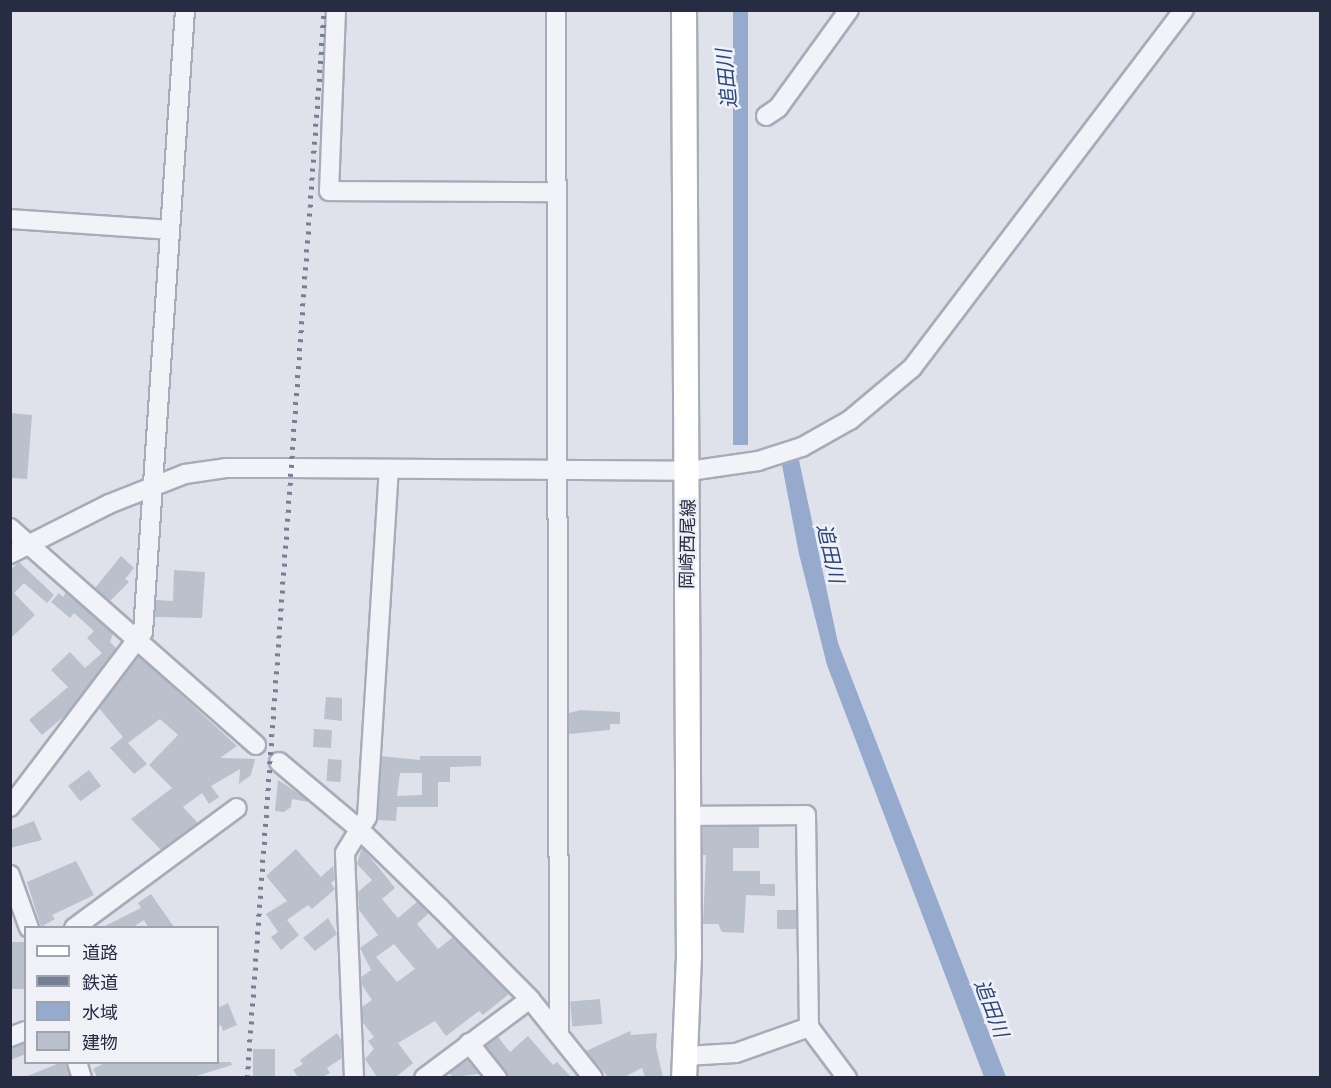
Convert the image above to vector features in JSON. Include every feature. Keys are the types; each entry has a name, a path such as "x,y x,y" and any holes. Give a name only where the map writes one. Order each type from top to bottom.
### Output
{"main road":[{"name":"岡崎西尾線","path":"684,10 689,471 684,644 688,816 685,1067"}],"street":[{"path":"10,807 139,641 153,486 185,10"},
{"path":"336,10 329,191 556,192"},
{"path":"556,10 559,1035"},
{"path":"766,116 778,108 849,10"},
{"path":"10,554 153,486 185,474 226,468 689,471 777,456 803,446 850,420 912,368 1184,10"},
{"path":"10,219 170,230"},
{"path":"354,1077 345,853 350,840 360,830 368,811 389,470"},
{"path":"10,528 256,745"},
{"path":"279,762 360,830 530,999 592,1077"},
{"path":"75,926 237,808"},
{"path":"688,816 806,815 809,1027 847,1077"},
{"path":"10,875 29,926"},
{"path":"424,1077 530,999"},
{"path":"685,1067 736,1053 809,1027"},
{"path":"469,1042 497,1077"}],"water":[{"path":"733,11 748,11 748,445 733,445"},
{"path":"799,460 838,643 1006,1077 984,1077 827,665 799,554 782,465"}],"building":[{"path":"10,413 32,415 27,479 10,478"},
{"path":"121,556 134,568 125,579 129,582 110,601 95,588"},
{"path":"19,562 54,595 47,603 24,583 14,593 35,615 10,639 10,570"},
{"path":"174,570 205,572 202,618 155,617 156,600 173,601"},
{"path":"66,592 113,634 110,642 116,648 67,714 42,735 29,720 68,687 51,670 70,652 85,668 102,653 87,638 94,631 74,613 70,618 51,602 59,593 63,597"},
{"path":"139,656 237,746 220,758 255,759 251,775 239,784 240,769 211,786 219,797 209,804 202,793 183,807 198,823 161,850 131,819 172,788 149,765 178,735 160,719 128,743 147,764 134,774 110,748 123,737 99,708"},
{"path":"326,697 342,698 342,721 324,719"},
{"path":"580,710 620,712 620,724 610,724 610,730 569,734 569,713"},
{"path":"314,729 332,730 331,748 313,747"},
{"path":"382,756 420,760 420,756 481,756 481,766 450,767 450,782 438,782 438,807 397,807 396,821 378,820","holes":["400,773 422,773 422,795 397,796"]},
{"path":"328,759 342,760 340,782 326,781"},
{"path":"89,770 101,786 80,802 68,786"},
{"path":"278,780 309,802 292,799 291,807 284,812 275,811"},
{"path":"34,821 42,840 10,848 10,830"},
{"path":"703,827 759,827 759,848 733,848 733,871 760,871 760,884 775,884 775,896 746,895 744,933 722,932 718,924 703,924 706,855 703,855"},
{"path":"362,847 395,888 382,899 398,918 417,902 429,913 417,924 438,949 453,937 509,994 483,1015 479,1011 446,1036 435,1021 398,1043 413,1063 396,1077 377,1077 365,1059 374,1049 368,1041 374,1037 363,1023 362,1007 372,1000 362,985 361,977 371,970 360,948 378,935 359,910 358,892 372,880 357,864","holes":["394,944 415,969 397,982 376,957"]},
{"path":"296,849 321,877 333,866 335,880 331,883 335,889 312,909 308,905 287,920 299,935 281,950 271,937 278,932 266,914 287,901 266,876"},
{"path":"76,861 94,895 52,915 55,919 41,926 27,882"},
{"path":"151,894 173,926 147,926 144,920 135,926 105,926 141,908 138,903"},
{"path":"777,910 796,910 796,929 777,929"},
{"path":"328,918 337,934 315,951 303,938"},
{"path":"10,942 24,942 24,989 10,989"},
{"path":"600,999 602,1024 572,1027 570,1002"},
{"path":"228,1003 237,1025 223,1031 221,1025 219,1026 219,1008"},
{"path":"630,1031 631,1035 657,1033 656,1047 663,1077 645,1077 642,1068 624,1077 608,1077 586,1051"},
{"path":"337,1033 341,1040 342,1058 327,1068 330,1073 322,1077 298,1077 293,1070 303,1064 300,1060"},
{"path":"528,1036 553,1065 557,1062 571,1077 508,1077 486,1046 498,1037 510,1052"},
{"path":"24,1044 24,1055 10,1060 10,1048"},
{"path":"253,1049 275,1049 275,1077 253,1077"},
{"path":"468,1060 480,1074 453,1077 449,1073"},
{"path":"219,1062 231,1062 232,1065 193,1077 97,1077 93,1069 102,1064 219,1064"},
{"path":"57,1064 67,1064 70,1077 25,1077"}],"railway":[{"path":"247,1078 324,10"}],"water label":[{"name":"追田川","path":"726,79"},
{"name":"追田川","path":"831,553"},
{"name":"追田川","path":"992,1008"}]}
